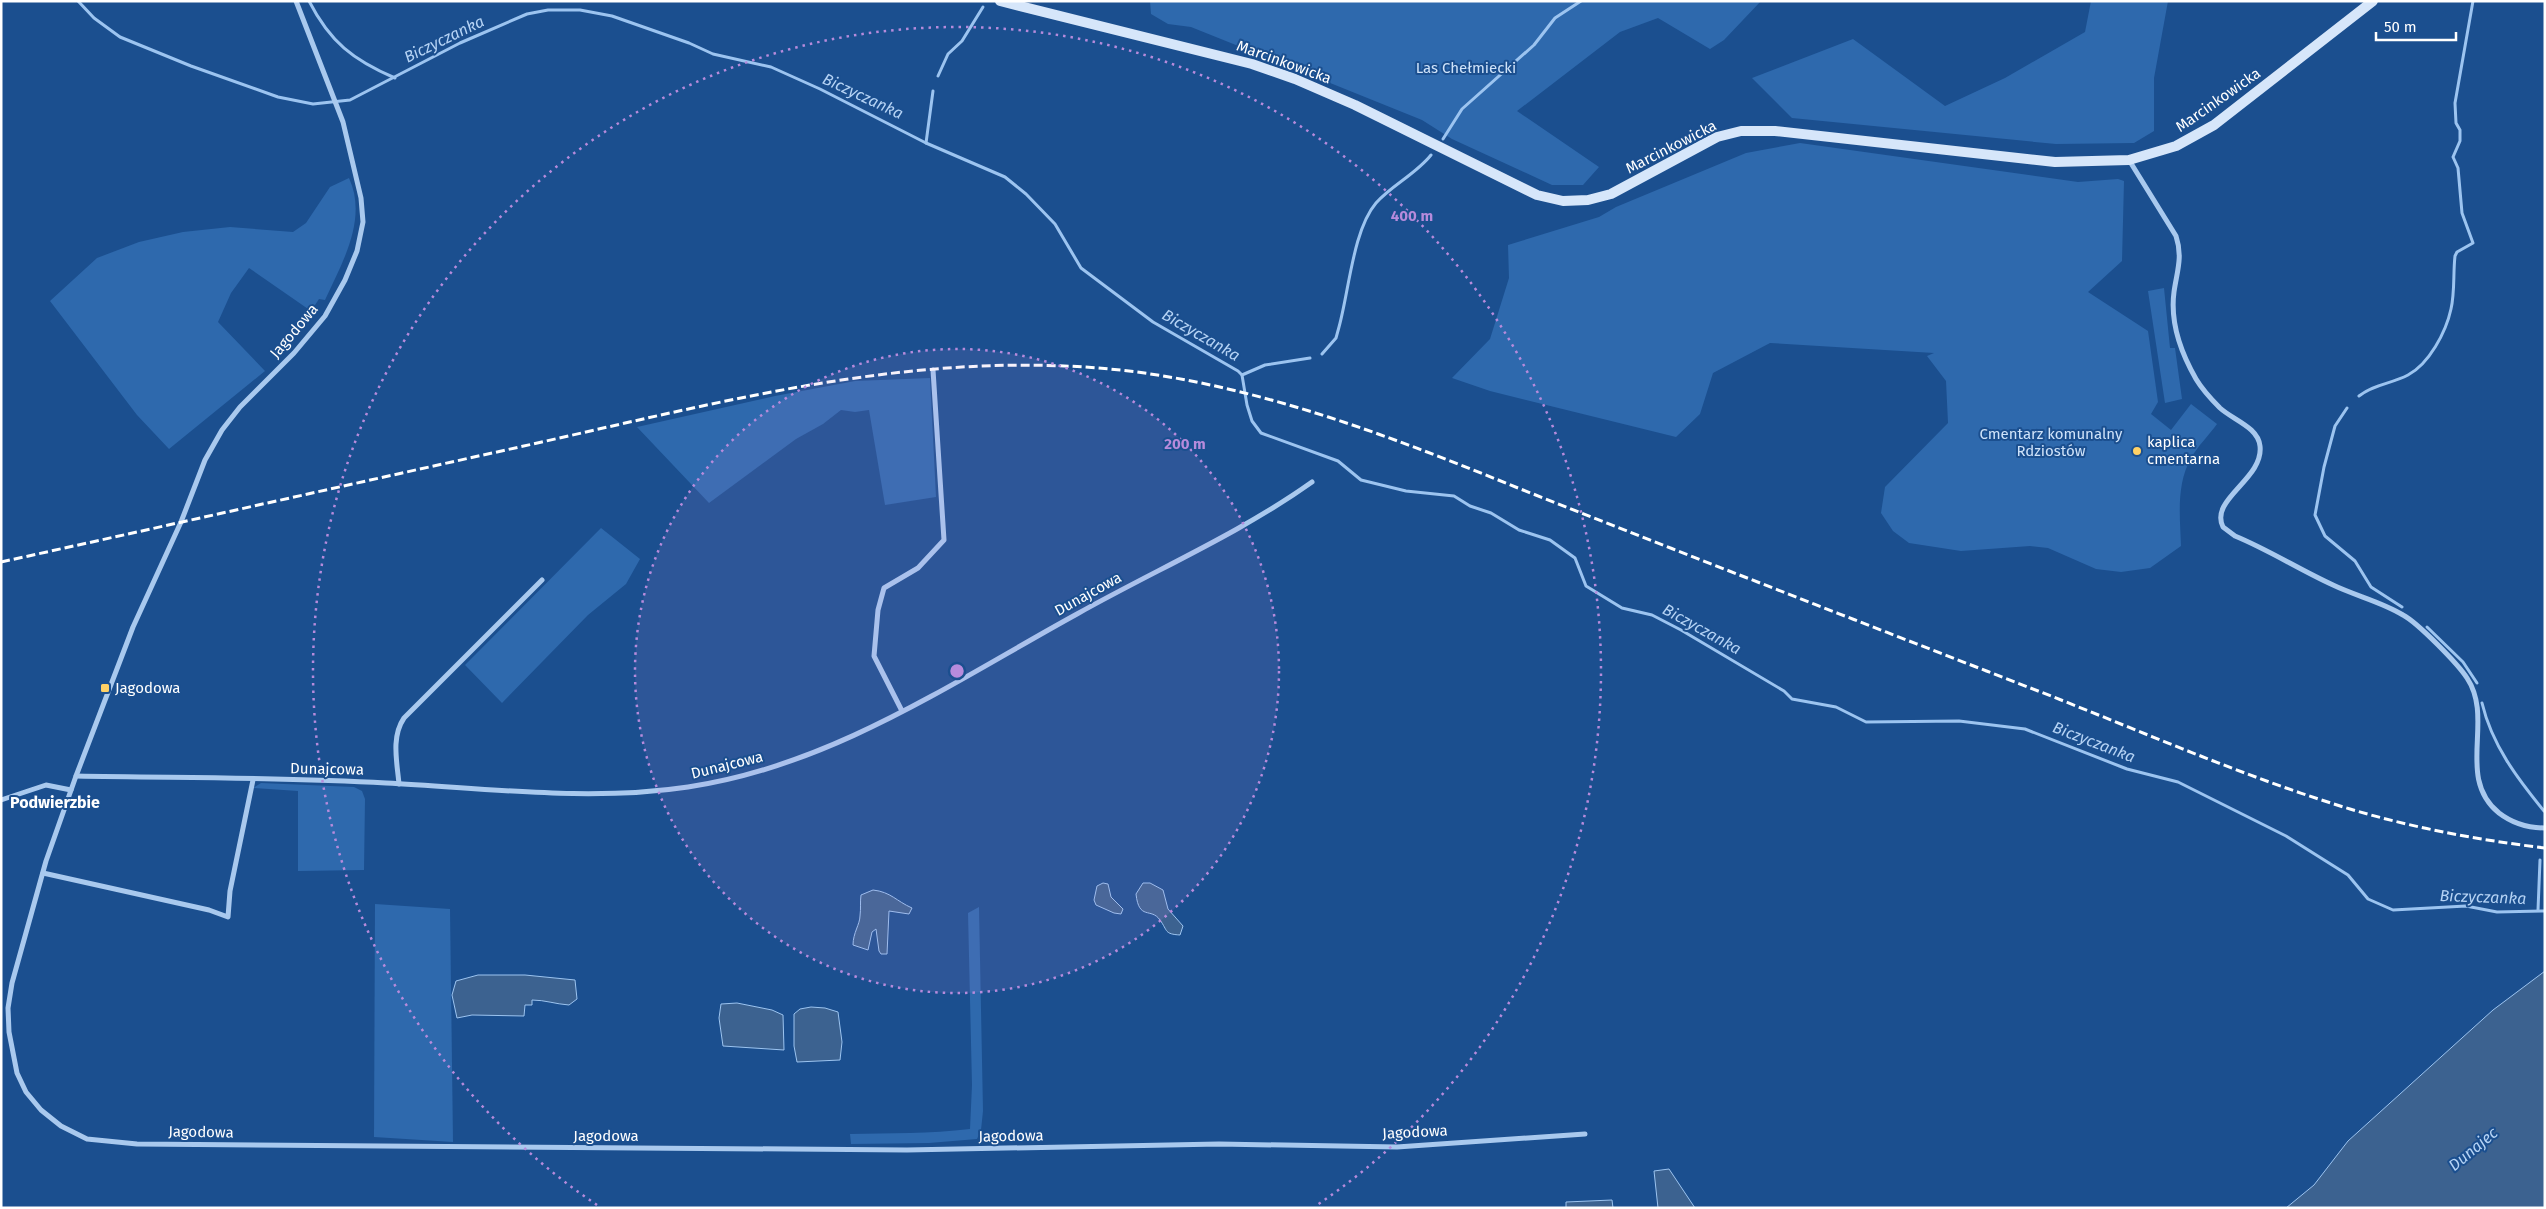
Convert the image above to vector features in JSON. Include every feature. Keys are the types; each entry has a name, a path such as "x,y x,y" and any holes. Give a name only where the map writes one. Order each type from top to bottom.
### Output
{"street":[{"name":"Jagodowa","path":"296,1 342,118 361,198 364,222 357,251 345,280 325,316 294,354 240,407 222,430 205,460 180,522 133,627 76,776 43,873 12,983 8,1008 12,1054 26,1092 41,1110 61,1126 94,1140 127,1144 907,1150 1219,1144 1397,1147 1585,1134"},
{"name":"Marcinkowicka","path":"1000,1 1152,38 1269,70 1354,105 1537,195 1563,201 1588,200 1612,194 1716,137 1741,131 1775,131 2055,162 2129,160 2176,146 2214,125 2373,1"},
{"path":"2129,160 2176,236 2180,248 2180,270 2174,292 2174,320 2177,335 2191,369 2220,408 2254,432 2259,440 2259,460 2220,514 2223,527 2235,536 2325,582 2404,615 2431,640 2455,663 2475,691 2478,712 2476,775 2481,790 2492,807 2507,819 2526,826 2545,828"},
{"path":"902,711 874,656 878,610 884,588 918,568 944,540 933,370"},
{"name":"Dunajcowa","path":"76,776 399,784 637,794 691,787 749,775 837,744 902,711 1235,530 1312,482"},
{"path":"399,784 396,749 397,728 404,718 542,580"},
{"path":"43,873 209,910 228,917 232,882 253,780"},
{"path":"1,800 46,786 72,790"}],"green space":[{"name":"Las Chełmiecki","path":"1150,1 1761,1 1724,40 1710,49 1658,18 1620,32 1517,111 1599,167 1583,185 1552,185 1452,139 1422,120 1191,27 1168,24 1151,14"},
{"path":"2091,1 2168,1 2154,78 2154,131 2134,143 2056,144 1792,118 1752,78 1853,39 1945,106 2005,78 2085,32"},
{"name":"Cmentarz komunalny Rdziostów","path":"1800,143 2078,182 2118,179 2124,181 2122,261 2088,292 2148,331 2158,402 2151,414 2171,430 2191,404 2217,424 2197,449 2186,468 2180,501 2181,546 2150,568 2121,572 2096,569 2048,548 2030,546 1961,551 1909,543 1893,531 1881,513 1885,487 1948,423 1946,381 1927,356 1934,353 1770,343 1713,373 1700,414 1676,437 1490,391 1452,378 1490,339 1509,278 1508,245 1599,217 1616,207 1746,153"},
{"path":"349,178 354,193 356,209 354,225 345,256 325,300 319,299 311,311 249,268 231,293 218,322 265,371 169,449 137,415 50,301 97,258 139,242 183,232 230,227 293,232 306,223 330,187"},
{"path":"2164,288 2170,348 2175,348 2182,399 2165,403 2148,291"},
{"path":"930,378 936,497 885,505 869,410 855,412 841,410 823,424 796,439 709,503 637,427 775,396 855,381"},
{"path":"601,528 640,559 626,584 588,615 502,703 465,665"},
{"path":"261,783 354,787 362,791 365,799 364,870 298,871 298,791 253,788"},
{"path":"375,904 450,909 453,1142 374,1137"},
{"path":"979,907 983,1111 981,1130 977,1139 929,1143 851,1144 850,1134 925,1133 970,1129 972,1085 968,913"}],"water":[{"path":"1103,883 1108,884 1111,897 1123,909 1121,914 1096,905 1094,900 1097,886"},
{"path":"1143,883 1150,883 1163,890 1168,909 1183,926 1180,935 1169,933 1157,916 1140,908 1136,894"},
{"path":"873,890 889,895 912,908 909,914 889,911 887,954 881,954 879,951 876,929 872,932 868,950 853,945 860,919 861,895"},
{"name":"Dunajec","path":"2545,971 2545,1208 2286,1208 2314,1185 2348,1141 2493,1010"},
{"path":"478,975 525,975 575,980 577,999 569,1005 532,1000 532,1005 525,1005 524,1016 472,1015 457,1018 452,995 456,981"},
{"path":"737,1003 772,1010 783,1015 784,1050 723,1046 719,1018 721,1004"},
{"path":"811,1007 825,1008 838,1012 842,1042 840,1060 797,1062 794,1046 794,1014 800,1009"},
{"path":"1669,1169 1695,1208 1658,1208 1654,1171"},
{"path":"1612,1200 1613,1208 1566,1208 1566,1202"}],"waterway":[{"name":"Biczyczanka","path":"78,1 94,18 120,37 191,66 278,97 313,104 350,100 460,43 527,14 548,10 580,10 612,16 689,43 713,54 771,67 820,89 926,143 1005,177 1026,194 1055,224 1081,268 1153,322 1238,371 1242,375 1252,421 1261,433 1338,461 1361,480 1406,491 1454,496 1470,506 1491,513 1519,530 1550,540 1575,558 1586,586 1622,608 1652,615 1681,630 1784,691 1792,699 1836,707 1866,722 1959,721 2025,729 2127,769 2178,782 2286,836 2348,875 2368,899 2393,910 2466,906 2497,912 2545,911"},
{"path":"309,1 325,28 344,48 355,57 395,78"},
{"path":"1443,139 1462,109 1534,45 1555,18 1581,1"},
{"path":"2359,396 2371,389 2408,375 2416,370 2430,355 2441,337 2449,318 2453,296 2455,256 2457,252 2473,243 2462,213 2458,168 2453,157 2460,141 2460,130 2456,123 2455,103 2473,1"},
{"path":"938,76 948,54 962,41 983,7"},
{"path":"926,143 933,91"},
{"path":"1322,354 1336,338 1357,245 1368,215 1382,197 1431,155"},
{"path":"1242,375 1265,365 1310,358"},
{"path":"2347,408 2335,426 2324,467 2315,515 2325,536 2355,561 2371,587 2402,607"},
{"path":"2427,627 2463,662 2477,683"},
{"path":"2482,703 2486,718 2499,747 2524,786 2544,811"},
{"path":"2538,910 2540,860"}],"railway":[{"path":"1,562 683,410 833,381 908,371 984,366 1060,366 1137,372 1187,380 1284,403 1378,434 2051,696 2199,756 2312,797 2422,828 2545,848"}],"place":[{"name":"kaplica cmentarna","path":"2137,451"},
{"name":"Jagodowa","path":"105,688"}],"district":[{"name":"Podwierzbie","path":"55,802"}]}
